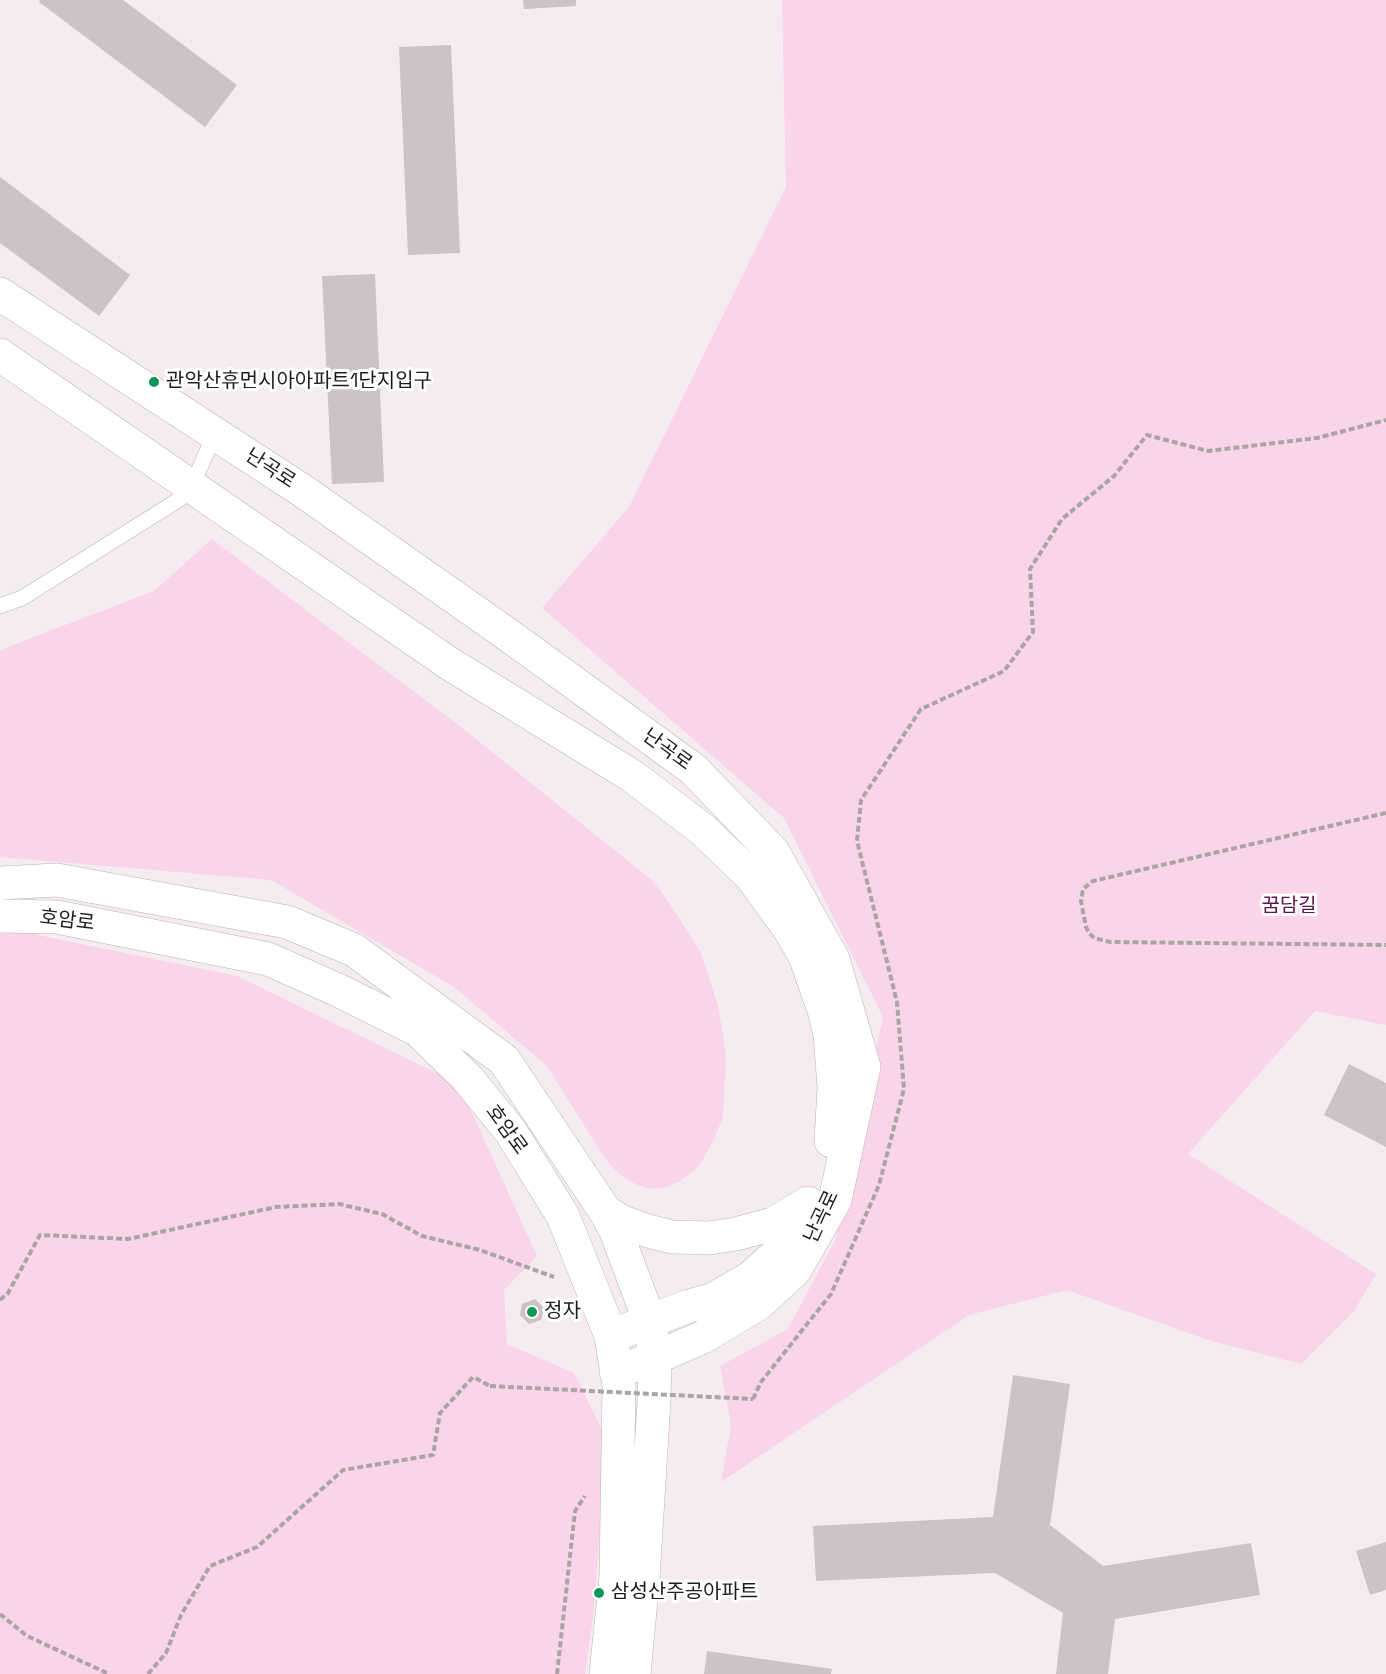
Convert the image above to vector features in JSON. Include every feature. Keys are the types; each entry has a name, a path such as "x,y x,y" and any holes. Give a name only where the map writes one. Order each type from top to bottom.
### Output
{"main road":[{"name":"난곡로","path":"0,294 303,490 504,632 693,769 773,852 833,959 864,1067 835,1200 795,1270 758,1304 703,1337 616,1372"},
{"name":"난곡로","path":"0,356 450,664 632,776 702,829 752,876 790,930 805,956 824,1010 834,1063 834,1116 831,1146 817,1197 801,1224 777,1254 750,1278 712,1300 611,1336"},
{"path":"0,883 57,880 287,922 354,950 504,1060 615,1228 650,1322 655,1358 643,1579 634,1674"},
{"name":"호암로","path":"0,916 57,917 268,959 340,991 418,1030 468,1079 511,1131 563,1216 611,1336 619,1386 616,1576 606,1674"},
{"path":"605,1211 620,1221 648,1231 672,1237 709,1238 736,1234 773,1224 817,1197"}],"lane":[{"path":"0,606 22,598 180,499 192,486 215,433"}],"path":[{"path":"148,1674 166,1653 181,1615 210,1566 257,1547 343,1470 432,1455 440,1413 473,1377 490,1386 753,1399 761,1382 831,1294 879,1185 904,1089 897,1002 857,841 861,800 921,709 1004,671 1033,632 1030,569 1062,519 1114,476 1147,435 1208,451 1317,438 1386,420"},
{"path":"1386,813 1094,880 1083,889 1081,902 1089,933 1094,938 1110,942 1386,945"},
{"path":"0,1300 8,1293 40,1235 128,1239 276,1207 339,1204 382,1214 422,1236 480,1250 555,1277"},
{"path":"557,1674 575,1510 588,1492"},
{"path":"0,1614 27,1636 109,1674"}],"green space":[{"name":"꿈담길","path":"782,0 1386,0 1386,1025 1315,1011 1188,1154 1376,1274 1354,1311 1301,1364 1211,1341 1067,1290 969,1315 721,1482 731,1425 720,1366 788,1329 835,1240 883,1017 784,818 542,608 629,507 786,187"},
{"path":"212,539 466,731 653,881 701,953 718,1006 723,1034 726,1062 723,1117 702,1161 693,1172 666,1187 652,1189 637,1185 624,1177 604,1157 547,1066 454,987 271,880 0,857 0,650 154,591"},
{"path":"9,929 237,976 459,1084 537,1256 504,1290 507,1344 574,1373 607,1440 593,1617 585,1674 0,1674 0,931"}],"building":[{"path":"40,0 123,0 237,85 205,127 39,2"},
{"path":"523,0 576,0 576,6 524,9"},
{"path":"451,45 460,253 408,255 399,47"},
{"path":"0,177 130,275 99,316 0,243"},
{"path":"375,274 384,482 332,484 322,276"},
{"path":"1349,1064 1386,1083 1386,1147 1324,1115"},
{"name":"정자","path":"535,1299 544,1308 541,1320 529,1324 520,1315 522,1304"},
{"path":"1013,1375 1070,1384 1050,1525 1103,1566 1251,1543 1260,1595 1115,1619 1108,1674 1056,1674 1063,1613 995,1573 816,1581 813,1526 993,1517"},
{"path":"1386,1542 1386,1590 1370,1595 1356,1551"},
{"path":"707,1651 832,1669 831,1674 704,1674"}],"place":[{"name":"관악산휴먼시아아파트1단지입구","path":"154,382"},
{"name":"정자","path":"532,1312"},
{"name":"삼성산주공아파트","path":"599,1593"}]}
